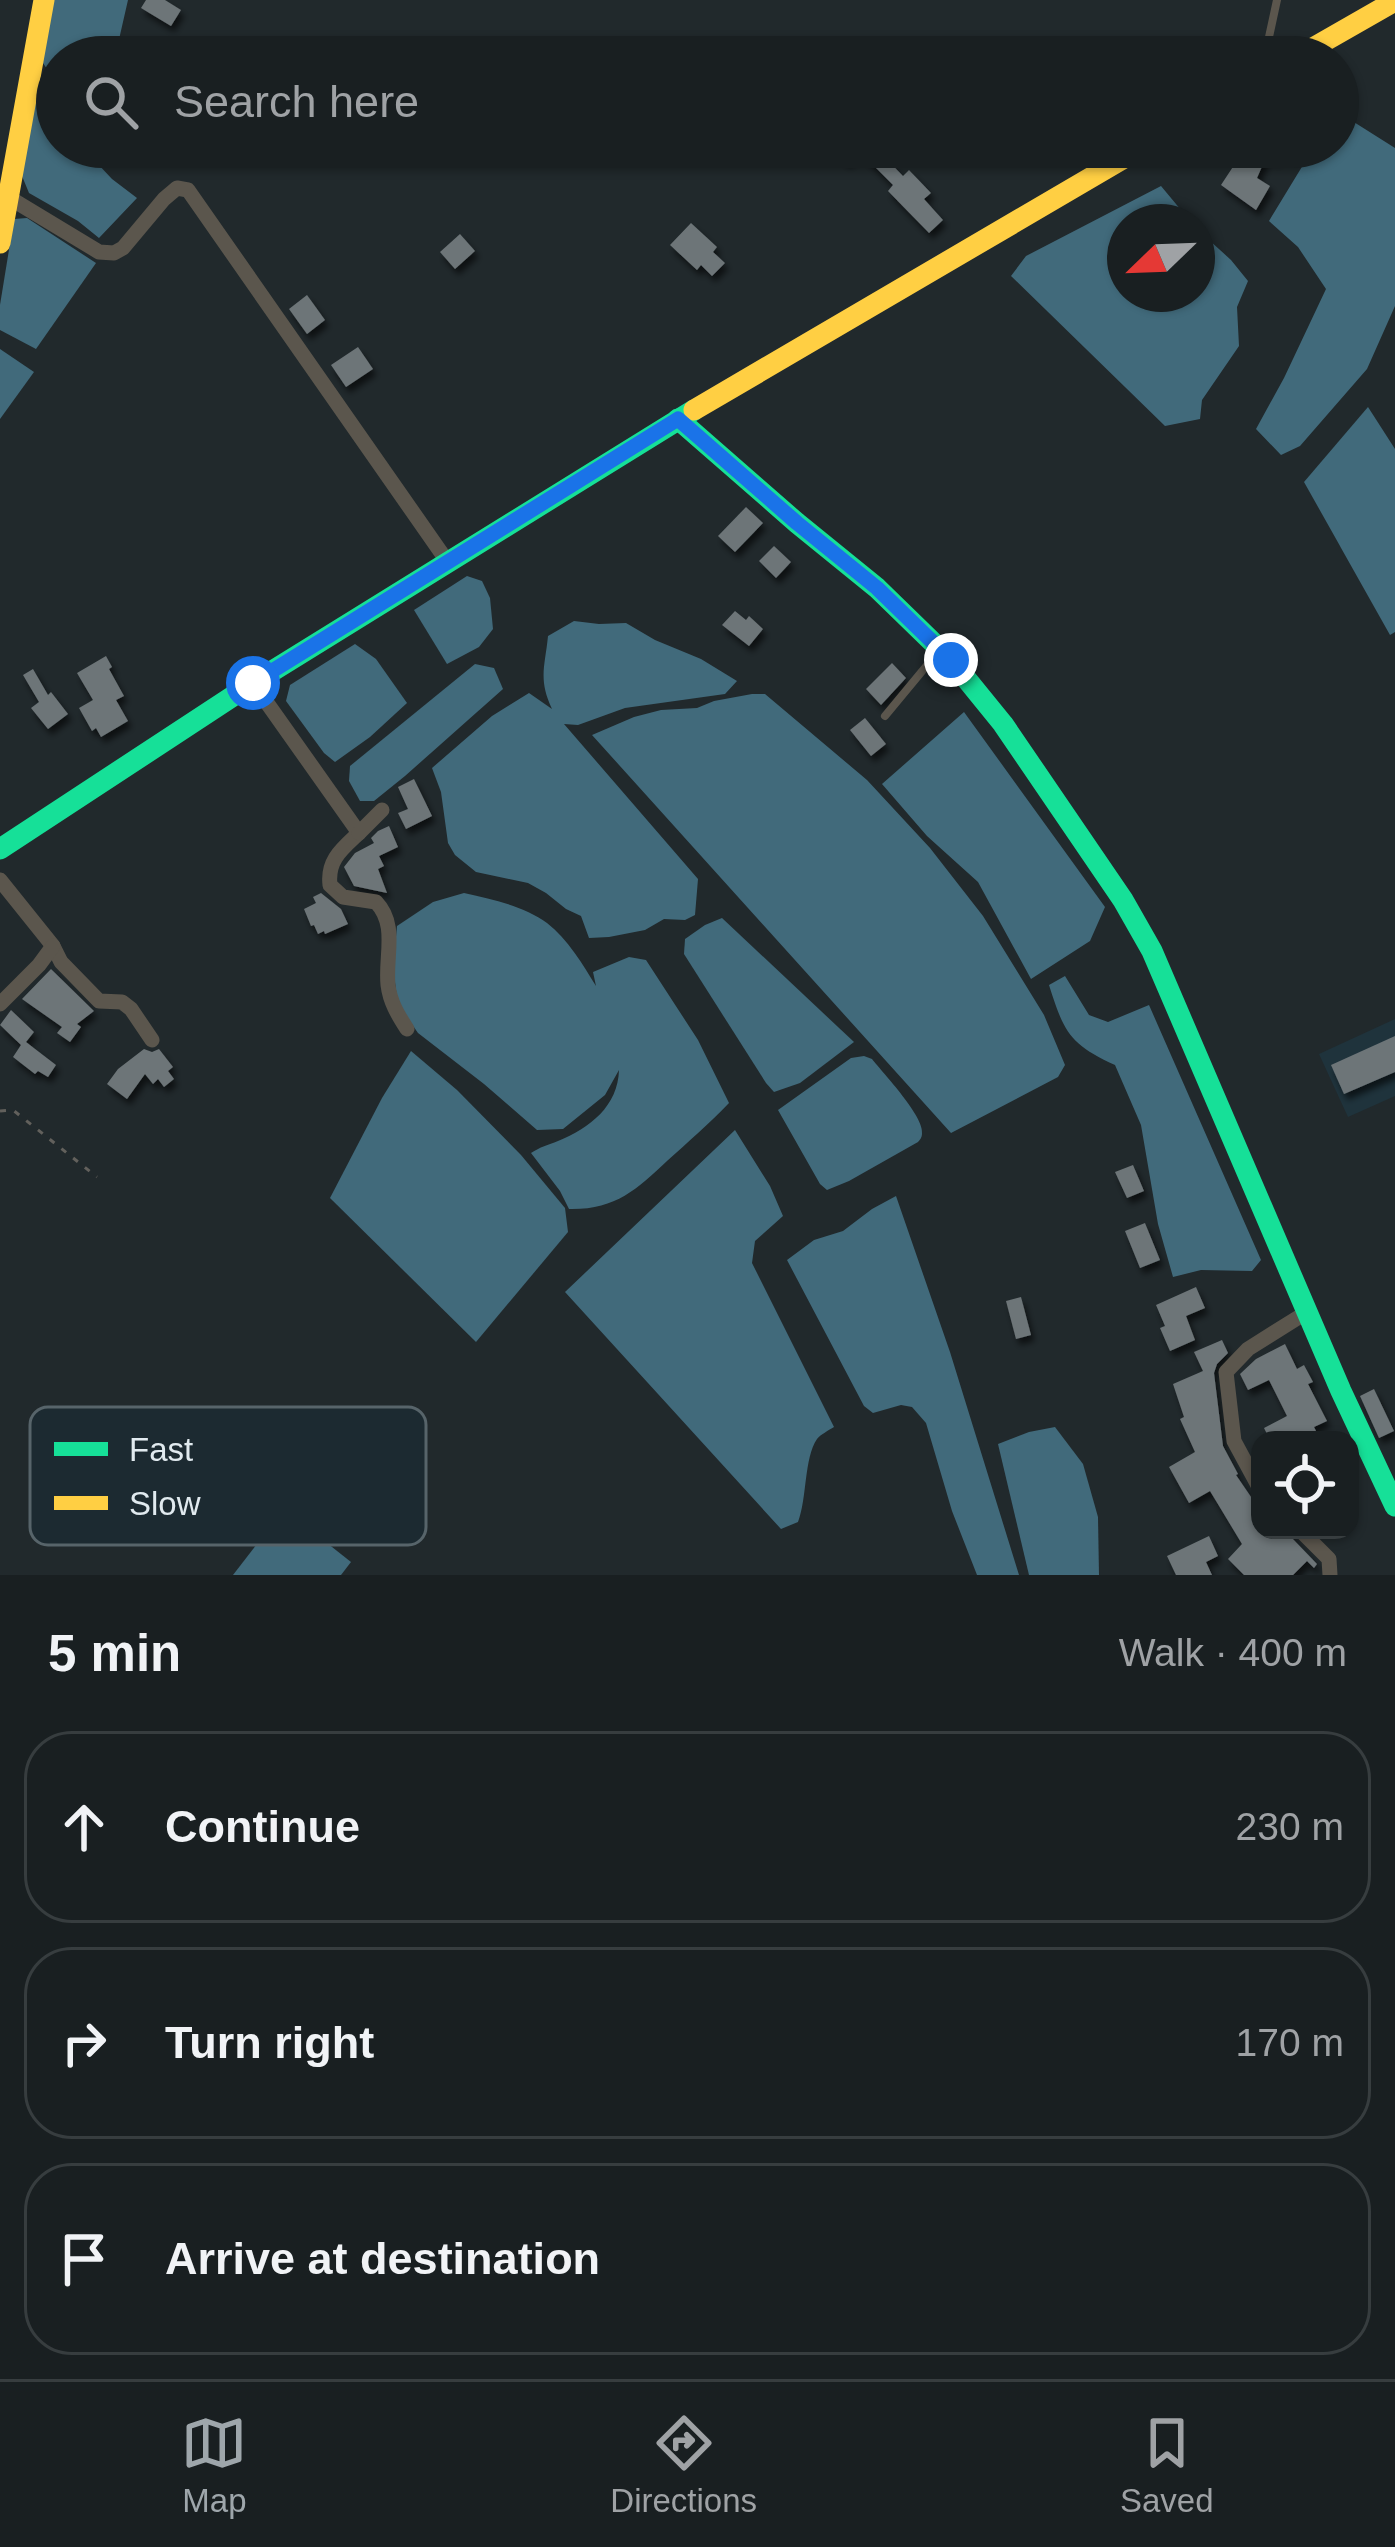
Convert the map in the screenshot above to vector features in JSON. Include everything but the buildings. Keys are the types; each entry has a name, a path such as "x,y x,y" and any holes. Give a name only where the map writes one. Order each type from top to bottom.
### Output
{"street":[{"path":"37,36 44,0"},
{"path":"1334,36 1395,1"},
{"path":"0,243 36,44"},
{"path":"0,849 253,683 678,419 1107,168"},
{"path":"8,197 99,252 114,253 164,199 177,188 188,190 448,561"},
{"path":"678,419 877,588 940,649 1003,724 1123,900 1152,951 1294,1320 1395,1506"},
{"path":"253,683 359,833"},
{"path":"382,810 334,858 330,885 344,897 376,902 385,913 390,934 389,991 407,1029"},
{"path":"0,880 92,995 99,1001 122,1002 152,1040"},
{"path":"0,1004 53,946"},
{"path":"1251,1473 1234,1442 1226,1372 1248,1349 1294,1320"},
{"path":"1309,1539 1329,1559 1330,1575"}],"lane":[{"path":"1270,36 1277,0"},
{"path":"885,716 940,649"}],"path":[{"path":"0,1111 13,1109 97,1177"}],"shaded area":[{"path":"1395,1019 1395,1096 1348,1117 1319,1054"}],"water":[{"path":"47,0 128,0 120,36 40,36"},
{"path":"36,95 36,168 102,168 137,198 99,238 29,193 22,176"},
{"path":"1359,125 1395,148 1395,306 1367,369 1300,446 1281,455 1256,429 1326,289 1298,247 1269,221 1301,168 1359,168"},
{"path":"1161,186 1176,204 1126,204"},
{"path":"1107,214 1107,312 1215,312 1215,245 1231,260 1248,281 1237,307 1239,346 1202,400 1200,419 1165,426 1011,276 1026,256"},
{"path":"27,218 96,263 36,349 0,330 14,219"},
{"path":"0,349 34,372 0,419"},
{"path":"1368,407 1395,449 1395,632 1390,635 1304,482"},
{"path":"467,576 482,581 490,598 493,629 479,647 447,664 414,610"},
{"path":"574,621 626,623 737,681 725,694 625,708 578,725 564,724 698,879 695,915 685,920 664,919 645,930 589,938 581,916 528,883 476,872 448,843 441,792 432,768 492,716 529,693 552,709 544,681 548,636"},
{"path":"355,644 376,659 407,703 335,762 286,701 290,685"},
{"path":"475,664 494,668 503,689 374,801 360,801 349,781 350,766"},
{"path":"765,694 867,780 930,848 983,916 1044,1015 1065,1065 1058,1077 951,1133 592,735 661,710 697,708"},
{"path":"964,712 1105,907 1090,941 1031,979 978,882 927,836 882,784"},
{"path":"464,893 518,908 547,923 568,944 596,986 593,972 629,957 646,960 698,1040 729,1103 624,1196 599,1206 569,1209 531,1153 581,1129 600,1114 614,1094 619,1070 605,1095 563,1129 537,1130 418,1033 398,1004 393,968 397,926 433,902"},
{"path":"722,918 854,1042 800,1083 774,1092 684,954 685,939"},
{"path":"1065,976 1089,1015 1108,1022 1149,1005 1261,1260 1252,1271 1201,1270 1173,1277 1158,1224 1141,1125 1115,1065 1078,1043 1064,1025 1049,985"},
{"path":"411,1051 521,1155 565,1208 568,1232 476,1342 330,1198"},
{"path":"851,1058 872,1059 910,1106 922,1136 827,1190 778,1110"},
{"path":"735,1130 783,1216 755,1241 752,1263 834,1427 818,1437 813,1447 798,1522 781,1529 565,1292"},
{"path":"896,1196 1019,1575 977,1575 926,1423 912,1407 901,1405 873,1413 864,1406 787,1260"},
{"path":"1055,1427 1083,1464 1098,1517 1099,1575 1029,1575 998,1444"},
{"path":"256,1545 330,1545 351,1562 341,1575 233,1575"}],"traffic: fast":[{"path":"0,849 253,683 694,410"},
{"path":"678,419 877,588 951,660 1003,724 1123,900 1152,951 1395,1506"}],"traffic: slow":[{"path":"37,36 44,0"},
{"path":"1334,36 1395,1"},
{"path":"0,243 36,44"},
{"path":"694,410 1107,168"}],"route":[{"path":"253,683 678,419 877,588 951,660"}]}
